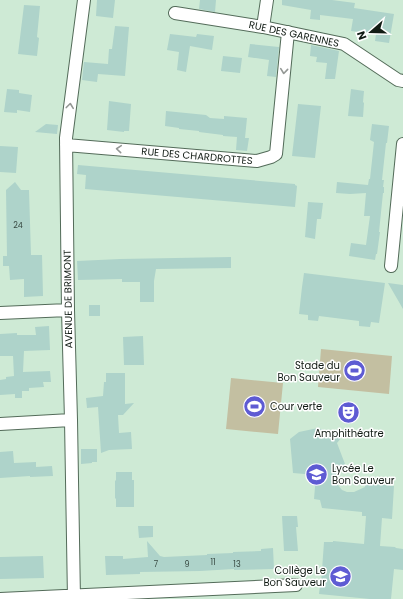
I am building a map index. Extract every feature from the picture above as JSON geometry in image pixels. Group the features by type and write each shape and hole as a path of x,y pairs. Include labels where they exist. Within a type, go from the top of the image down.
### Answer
{"street":[{"name":"AVENUE DE BRIMONT","path":"74,597 66,145 84,0"},
{"path":"263,27 267,0"},
{"name":"RUE DES GARENNES","path":"175,13 263,27 344,44 398,80 403,81"},
{"name":"RUE DES CHARDROTTES","path":"66,145 257,160 271,157 276,154 288,32"},
{"path":"390,266 403,144"},
{"path":"0,313 68,310"},
{"path":"0,424 71,420"},
{"path":"0,599 74,597 296,585"}],"shaded area":[{"name":"Stade du Bon Sauveur","path":"321,349 392,356 389,394 318,387"},
{"name":"Cour verte","path":"231,378 283,383 278,434 226,429"}],"building":[{"path":"97,0 115,0 113,18 96,16"},
{"path":"200,0 216,0 215,12 199,9"},
{"path":"282,0 332,0 355,3 354,8 394,14 389,43 375,41 376,34 351,31 353,19 320,15 320,20 310,19 311,10 282,5"},
{"path":"24,5 40,6 37,56 18,54"},
{"path":"115,26 129,27 125,76 98,74 97,82 82,80 84,62 108,64 109,49 112,49"},
{"path":"170,34 196,37 197,34 214,36 212,50 190,46 186,72 177,70 179,52 167,50"},
{"path":"250,44 279,47 276,77 267,76 269,60 248,57"},
{"path":"311,45 339,51 335,79 325,79 327,63 316,62 317,57 310,56"},
{"path":"223,56 242,58 240,73 221,71"},
{"path":"7,89 19,90 19,93 32,95 30,112 17,110 17,113 4,112"},
{"path":"351,89 364,91 363,117 348,116"},
{"path":"109,101 131,104 129,131 124,132 107,130"},
{"path":"298,104 321,106 315,158 292,156"},
{"path":"166,111 206,115 210,118 224,119 224,116 247,118 245,138 249,138 247,151 236,150 237,137 165,126"},
{"path":"46,124 58,125 57,134 35,132"},
{"path":"372,124 389,126 382,180 384,180 384,193 380,232 375,260 349,256 351,243 366,245 370,216 364,216 366,193 336,193 337,182 368,185 374,142 370,140"},
{"path":"0,146 18,147 16,173 0,172"},
{"path":"78,165 295,184 297,186 295,207 85,189 86,175 77,174"},
{"path":"15,182 21,190 29,190 31,255 42,255 43,296 24,297 24,279 10,280 9,266 3,266 3,256 7,256 6,190"},
{"path":"308,202 323,203 321,219 317,219 315,239 305,237"},
{"path":"231,257 231,268 156,269 154,281 154,302 140,302 140,282 122,282 122,279 78,280 77,261"},
{"path":"304,273 385,283 379,323 371,322 370,327 359,326 359,321 319,316 318,321 308,320 308,315 299,314"},
{"path":"388,283 403,285 403,309"},
{"path":"89,305 100,305 100,316 89,316"},
{"path":"49,326 50,350 24,351 23,372 50,371 51,382 43,382 44,387 29,388 29,391 22,391 22,398 15,398 15,394 0,395 0,380 6,379 6,377 14,376 13,356 0,356 0,334 17,333 17,335 36,335 35,327"},
{"path":"143,336 144,365 124,365 123,337"},
{"path":"106,373 125,373 125,404 134,403 123,415 118,415 119,433 131,432 132,449 109,450 101,453 98,407 87,408 86,398 103,396"},
{"path":"318,428 336,434 341,438 337,443 345,464 338,470 336,477 337,484 342,490 354,492 365,487 365,483 394,486 392,519 382,518 380,546 403,549 403,570 394,569 391,599 370,599 319,594 324,542 333,541 364,544 366,516 362,516 362,512 322,508 320,500 314,499 316,475 293,473 290,439 299,432"},
{"path":"81,449 97,449 97,462 81,464"},
{"path":"13,451 14,463 36,462 36,467 52,466 53,476 0,478 0,452"},
{"path":"116,472 132,472 132,480 134,480 134,507 116,507"},
{"path":"282,516 297,516 298,527 296,527 298,551 284,551"},
{"path":"138,526 153,526 153,537 139,538"},
{"path":"147,541 160,556 164,557 261,551 261,549 273,548 274,569 140,572 140,574 106,575 105,556 123,556 123,559 148,557"},
{"path":"43,556 44,578 0,579 0,557"}],"place":[{"name":"Stade du Bon Sauveur","path":"355,371"},
{"name":"Cour verte","path":"255,406"},
{"name":"Amphithéatre","path":"349,413"},
{"name":"Lycée Le Bon Sauveur","path":"317,474"},
{"name":"Collège Le Bon Sauveur","path":"341,576"}]}
